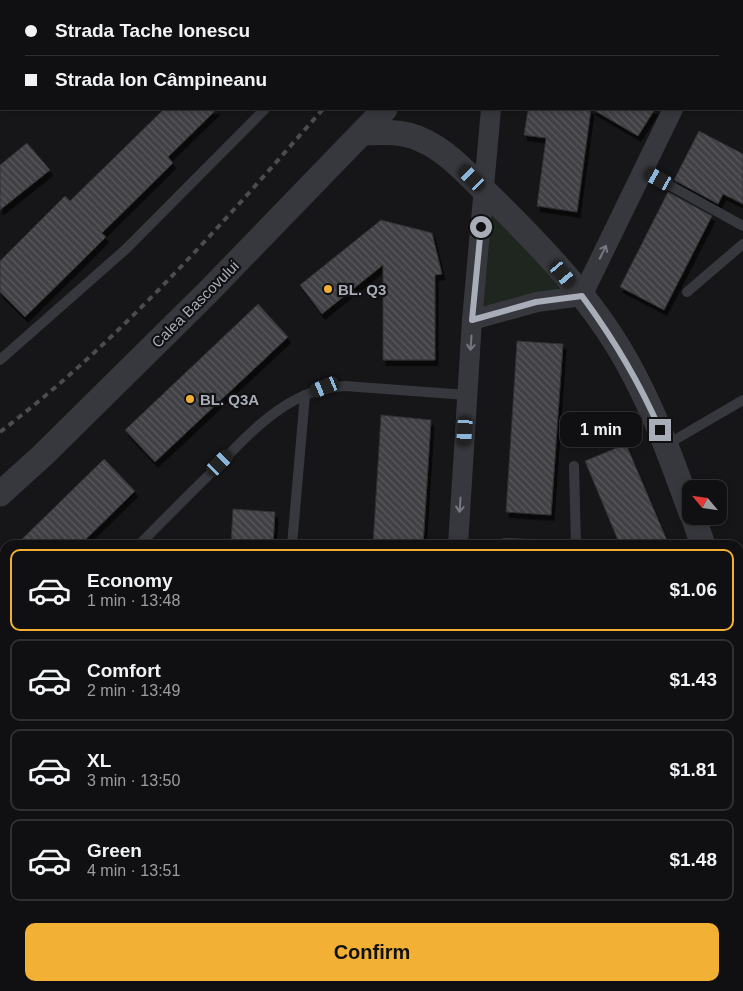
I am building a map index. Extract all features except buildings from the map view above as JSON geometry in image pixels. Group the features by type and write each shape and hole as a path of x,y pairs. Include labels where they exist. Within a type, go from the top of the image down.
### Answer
{"street":[{"name":"Calea Bascovului","path":"0,494 194,306 383,110"},
{"path":"458,540 472,320 490,110"},
{"path":"582,296 672,110"},
{"path":"363,133 404,133 421,139 439,149 525,231 582,296 611,335 633,372 666,445 682,489"},
{"path":"472,320 536,302 582,296"},
{"path":"696,525 701,540"}],"lane":[{"path":"0,360 126,249 264,110"},
{"path":"642,170 743,226"},
{"path":"687,292 743,244"},
{"path":"144,540 248,436 277,411 305,395 325,387 346,386 467,395"},
{"path":"292,540 305,395"},
{"path":"666,445 743,400"},
{"path":"574,466 576,540"}],"shaded area":[{"path":"484,190 582,296 472,320"}],"railway":[{"path":"0,432 45,396 129,319 209,237 322,110"}],"place":[{"name":"BL. Q3","path":"328,289"},
{"name":"BL. Q3A","path":"190,399"}],"route":[{"path":"481,227 472,320 536,302 582,296 611,335 633,372 660,430"}]}
